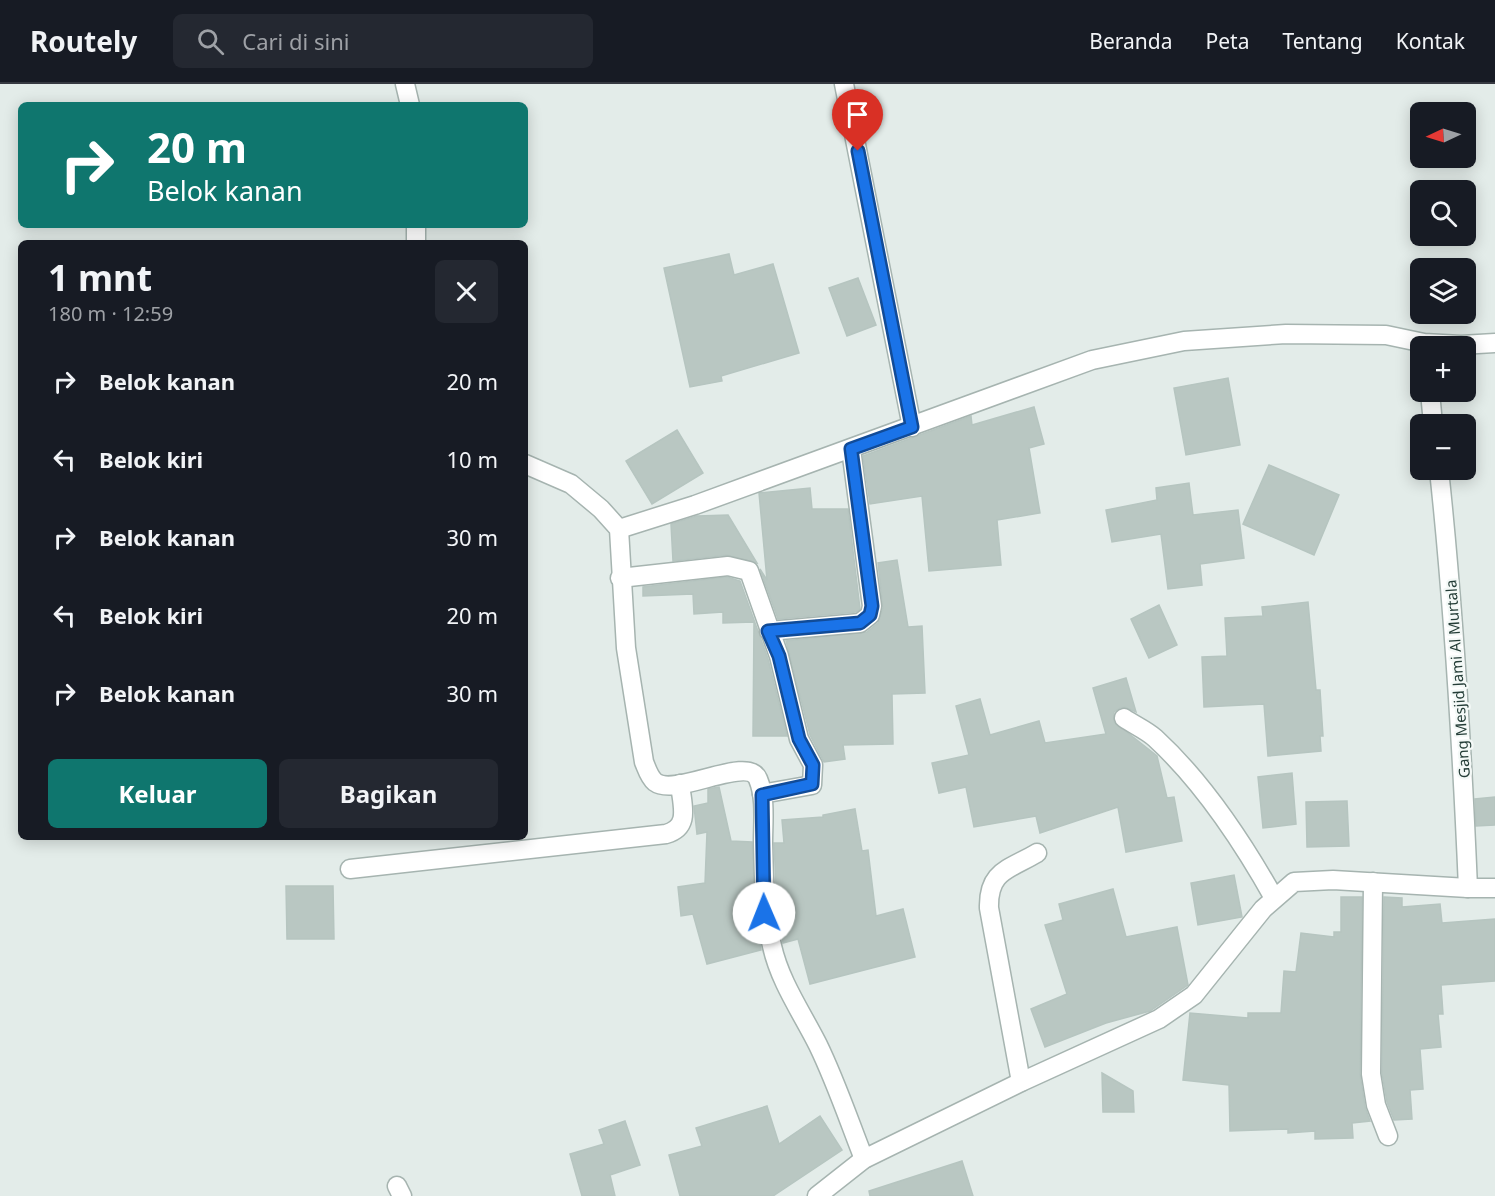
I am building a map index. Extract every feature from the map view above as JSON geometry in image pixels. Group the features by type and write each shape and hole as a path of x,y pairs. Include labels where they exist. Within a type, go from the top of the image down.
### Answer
{"street":[{"path":"405,84 409,102"},
{"path":"844,84 912,427"},
{"path":"619,529 695,505 1092,360 1184,341 1308,334 1386,335 1410,341"},
{"path":"1476,344 1495,343"},
{"path":"768,631 860,623 870,615 872,606 851,449"},
{"path":"528,465 571,484 601,509 619,529 620,578 626,648 644,762 649,776 660,784 680,784 744,770 756,776 762,795 764,913 773,950 782,976 839,1093 864,1159"},
{"name":"Gang Mesjid Jami Al Murtala","path":"1440,480 1459,697 1468,888"},
{"path":"620,578 728,566 749,571 759,594 768,631 779,656 799,739 813,765 812,784 762,795"},
{"path":"1124,718 1153,737 1185,769 1243,843 1274,898"},
{"path":"350,869 666,834 675,831 681,825 683,813 680,784"},
{"path":"1021,1082 989,909 989,890 995,877 1037,853"},
{"path":"817,1196 864,1159 1021,1082 1159,1019 1194,995 1274,898 1294,882 1333,880 1495,888"},
{"path":"1373,882 1371,1074 1376,1105 1388,1136"}],"building":[{"path":"729,254 734,275 773,264 799,353 721,376 722,381 690,387 664,268"},
{"path":"858,278 876,325 847,336 829,288"},
{"path":"1228,378 1240,445 1186,455 1174,388"},
{"path":"1034,407 1044,444 1029,448 1040,513 997,520 1001,565 929,571 922,496 870,504 863,456 971,416 972,425"},
{"path":"677,430 703,473 652,504 626,461"},
{"path":"1269,465 1339,495 1314,555 1243,524"},
{"path":"1189,483 1193,515 1238,510 1244,558 1200,564 1202,585 1168,589 1161,534 1112,542 1106,510 1157,500 1156,488"},
{"path":"810,488 812,509 848,509 860,609 856,612 778,619 760,569 767,580 759,493"},
{"path":"728,515 757,563 727,555 673,561 671,524 697,516"},
{"path":"897,560 908,627 922,626 925,693 892,694 893,744 843,745 845,759 824,762 810,735 786,641 867,632 878,623 883,608 878,563"},
{"path":"727,577 740,581 768,659 787,736 753,736 754,622 723,623 723,612 694,614 693,594 643,596 643,587"},
{"path":"1308,602 1316,690 1320,690 1323,736 1320,736 1321,751 1268,756 1264,704 1204,707 1202,657 1227,656 1225,618 1263,616 1262,607"},
{"path":"1159,605 1177,645 1149,658 1131,619"},
{"path":"1126,678 1136,712 1125,707 1120,708 1114,712 1114,722 1157,756 1167,798 1174,797 1182,841 1126,852 1118,807 1040,833 1036,816 974,827 966,787 939,793 932,763 969,755 956,706 980,699 990,735 1039,721 1045,743 1106,734 1093,688"},
{"path":"1292,773 1296,824 1263,828 1258,777"},
{"path":"719,787 731,841 752,842 755,909 761,950 707,964 693,914 681,916 678,887 705,883 707,832 697,834 694,806 708,803 708,789"},
{"path":"1495,797 1495,825 1476,826 1475,799"},
{"path":"1347,801 1349,846 1307,847 1306,802"},
{"path":"855,809 862,851 868,850 876,916 903,909 915,957 810,984 798,939 783,943 777,907 774,843 784,843 782,820 823,817 823,815"},
{"path":"1234,875 1242,917 1198,925 1191,883"},
{"path":"286,886 333,886 334,939 287,939"},
{"path":"1113,889 1126,937 1177,927 1188,985 1150,1011 1106,1023 1045,1047 1031,1009 1067,994 1045,925 1063,920 1059,904"},
{"path":"1341,897 1362,897 1360,1074 1365,1107 1370,1121 1352,1123 1353,1138 1315,1139 1315,1131 1288,1133 1288,1129 1230,1131 1229,1085 1183,1080 1190,1013 1248,1018 1248,1013 1281,1013 1284,971 1296,972 1301,933 1334,937 1334,932 1341,932"},
{"path":"1384,897 1402,898 1402,907 1440,904 1442,923 1495,919 1495,981 1441,985 1443,1014 1438,1014 1441,1047 1420,1049 1423,1089 1410,1090 1412,1119 1394,1120 1387,1102 1382,1073"},
{"path":"1102,1073 1133,1091 1134,1112 1103,1112"},
{"path":"767,1106 779,1144 820,1116 842,1150 773,1196 680,1196 669,1155 702,1146 696,1128"},
{"path":"625,1121 640,1165 610,1175 615,1196 582,1196 570,1154 604,1144 599,1130"},
{"path":"962,1161 973,1196 870,1196 869,1191"}],"route":[{"path":"764,913 762,795 812,784 813,765 799,739 779,656 768,631 860,623 870,615 872,606 851,449 912,427 858,151"}]}
